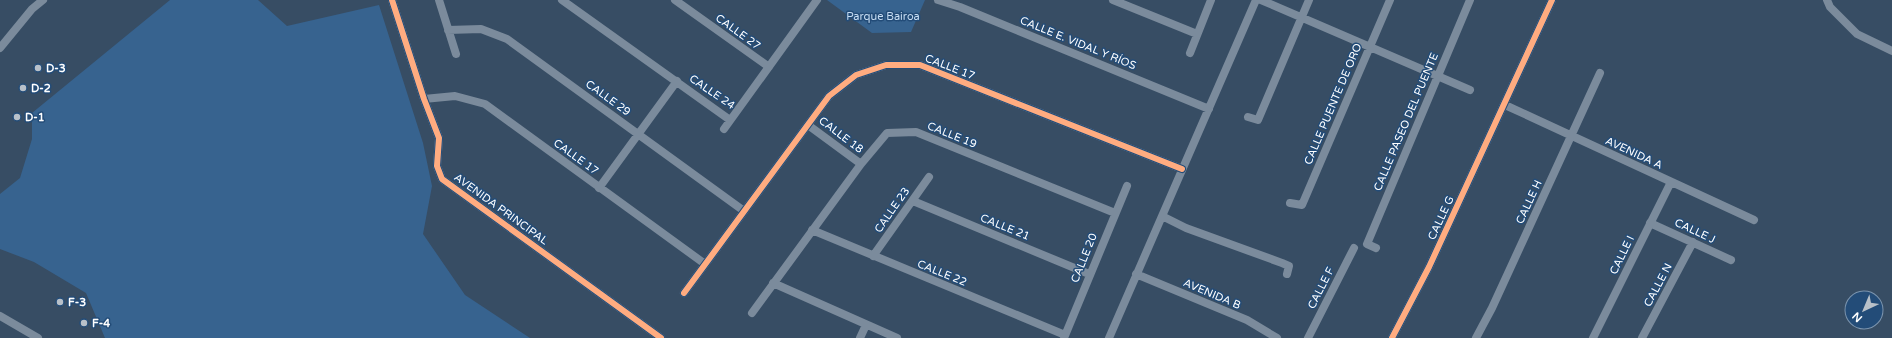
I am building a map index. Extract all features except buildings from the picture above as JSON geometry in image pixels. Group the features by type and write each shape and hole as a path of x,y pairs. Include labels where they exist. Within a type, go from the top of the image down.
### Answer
{"street":[{"path":"0,48 32,9 43,0"},
{"name":"AVENIDA PRINCIPAL","path":"392,0 424,99 439,138 437,166 442,179 661,338"},
{"path":"439,0 456,54"},
{"name":"CALLE 24","path":"562,0 730,120 817,0"},
{"name":"CALLE 27","path":"676,0 769,67"},
{"name":"CALLE E. VIDAL Y RÍOS","path":"938,0 961,3 1209,109"},
{"path":"1113,0 1197,34"},
{"path":"1190,53 1211,0"},
{"path":"1109,338 1256,0"},
{"path":"1261,0 1470,90"},
{"path":"1248,116 1258,120 1309,0"},
{"name":"CALLE PUENTE DE ORO","path":"1290,203 1302,205 1390,0"},
{"name":"CALLE PASEO DEL PUENTE","path":"1376,248 1367,244 1470,0"},
{"name":"CALLE G","path":"1392,338 1429,267 1505,105 1552,0"},
{"path":"1827,0 1830,7 1857,34 1892,51"},
{"name":"CALLE 29","path":"448,30 481,29 507,39 744,211"},
{"name":"CALLE 17","path":"684,293 829,96 856,75 886,65 920,65 1182,170"},
{"name":"CALLE H","path":"1476,338 1492,308 1600,73"},
{"path":"599,188 677,81"},
{"name":"CALLE 17","path":"424,99 456,96 485,104 704,264"},
{"name":"AVENIDA A","path":"1505,105 1754,220"},
{"path":"724,129 730,120"},
{"name":"CALLE 18","path":"808,125 860,164"},
{"name":"CALLE 19","path":"752,313 860,164 887,133 916,132 1115,213"},
{"name":"CALLE 23","path":"873,256 929,177"},
{"name":"CALLE I","path":"1594,338 1671,182"},
{"name":"CALLE 20","path":"1064,337 1127,186"},
{"name":"CALLE 21","path":"913,200 1089,274"},
{"path":"1162,216 1186,228 1289,266 1286,274"},
{"name":"CALLE J","path":"1650,223 1731,260"},
{"name":"CALLE 22","path":"812,230 1064,337"},
{"name":"CALLE N","path":"1642,338 1693,242"},
{"name":"CALLE F","path":"1308,338 1354,248"},
{"name":"AVENIDA B","path":"1136,274 1247,320 1277,338"},
{"path":"773,284 897,338"},
{"path":"0,316 38,338"},
{"path":"860,338 866,325"}],"green space":[{"path":"170,0 258,0 287,26 379,5 423,143 432,186 423,234 465,295 530,338 105,338 86,293 34,262 0,249 0,194 20,178 32,139 32,113"},
{"name":"Parque Bairoa","path":"827,0 925,0 911,32 872,33"}],"cycle path":[{"path":"392,0 424,99 439,138 437,166 442,179 661,338"},
{"path":"1392,338 1429,267 1552,0"},
{"path":"684,293 829,96 856,75 886,65 920,65 1182,169"}],"place":[{"name":"D-3","path":"38,68"},
{"name":"D-2","path":"23,88"},
{"name":"D-1","path":"17,117"},
{"name":"F-3","path":"60,302"},
{"name":"F-4","path":"84,323"}]}
